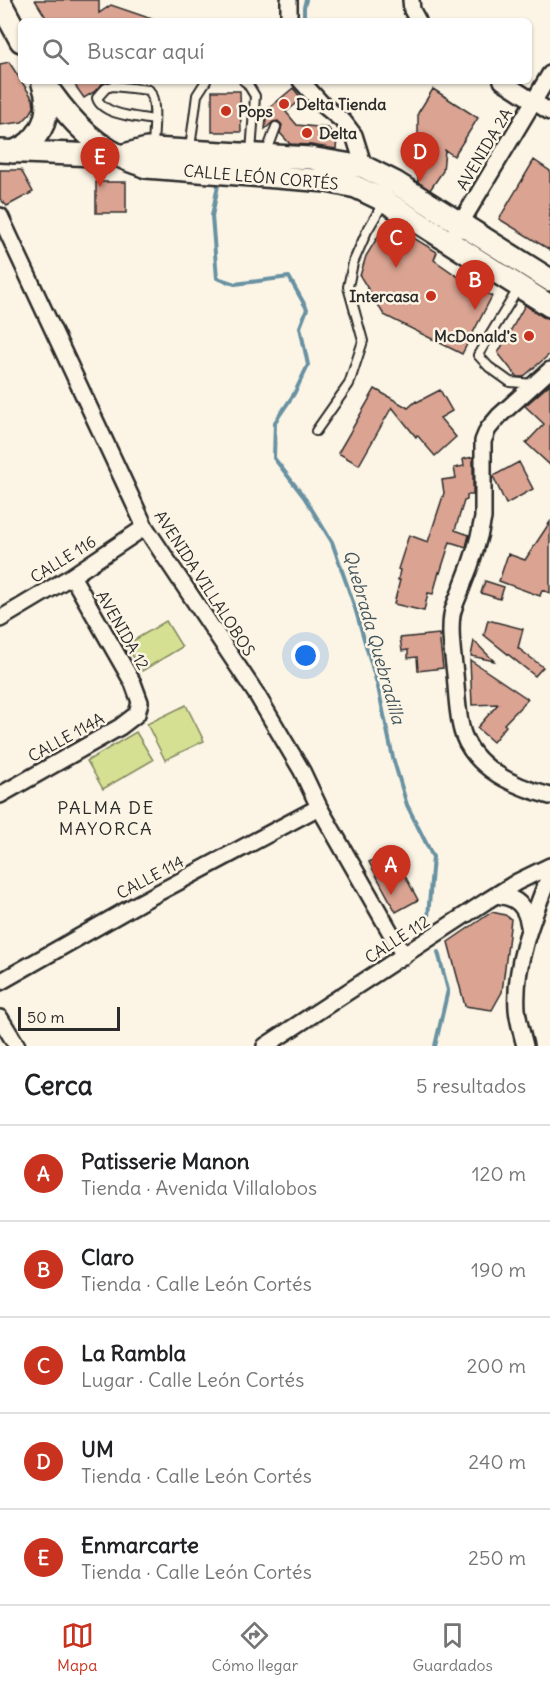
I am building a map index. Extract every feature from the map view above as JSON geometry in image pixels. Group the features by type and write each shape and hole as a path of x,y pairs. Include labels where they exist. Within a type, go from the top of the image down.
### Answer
{"main road":[{"path":"0,2 18,35"},
{"path":"7,151 29,143 41,129 48,112 44,84"},
{"path":"45,84 74,122 96,141 120,156"},
{"path":"74,122 113,140 150,149"},
{"name":"CALLE LEÓN CORTÉS","path":"7,151 120,156 150,149 258,155 317,153 364,167 396,183 550,280"},
{"name":"CALLE LEÓN CORTÉS","path":"120,156 146,167 327,181 356,187 384,201 550,306"}],"street":[{"path":"289,0 290,18"},
{"name":"AVENIDA 2A","path":"449,242 550,74"},
{"path":"304,84 322,104 344,122 354,135 364,167"},
{"path":"507,84 550,112"},
{"name":"AVENIDA VILLALOBOS","path":"0,216 145,527 257,695 302,771 319,807 404,956"},
{"path":"550,370 499,416 488,429 483,441 483,518 478,544 452,612 451,626 458,706 463,733 470,746 483,763 509,781 550,796"},
{"name":"CALLE 116","path":"0,619 72,576 145,527"},
{"name":"AVENIDA 12","path":"72,576 133,683 140,702"},
{"name":"CALLE 114A","path":"0,795 120,727 137,714 140,702"},
{"name":"CALLE 114","path":"0,982 139,903 319,807"},
{"name":"CALLE 112","path":"265,1046 496,895 550,866"},
{"path":"525,1046 517,1010 519,972 529,926 550,874"},
{"path":"496,895 516,900 523,907 529,926"},
{"path":"0,1018 17,1046"}],"lane":[{"path":"189,152 197,95 204,84"},
{"path":"248,84 255,96 258,155"},
{"path":"150,149 154,120 153,95 149,90 113,86 106,88 97,98 105,108 121,114 154,120"},
{"path":"258,155 276,127"},
{"path":"316,432 349,384 363,341 348,287 353,263 384,201"},
{"path":"519,287 478,355 489,367 510,382 534,384"}],"green space":[{"path":"166,621 182,647 142,671 126,645"},
{"path":"186,705 204,741 165,760 147,724"},
{"path":"136,732 153,760 103,789 87,761"}],"building":[{"path":"35,0 99,0 99,13 111,5 149,18 46,18"},
{"path":"9,62 18,76 18,84 23,84 33,99 34,107 22,122 0,125 0,64"},
{"path":"74,84 102,84 94,92 84,98"},
{"name":"Delta","path":"293,88 302,99 286,112 297,125 328,128 337,139 336,149 290,144 280,133 282,125 278,121 265,129 267,110"},
{"path":"433,89 478,118 454,156 445,150 443,171 430,190 418,182 418,113"},
{"name":"Pops","path":"212,91 240,91 241,132 212,132"},
{"path":"534,160 550,171 550,250 499,219"},
{"path":"0,170 21,170 33,192 7,206 0,199"},
{"path":"96,182 126,182 126,213 96,213"},
{"path":"387,222 437,252 434,260 492,296 462,354 384,315 360,276 366,256"},
{"name":"McDonald's","path":"525,305 550,319 550,354 523,377 517,377 498,353"},
{"path":"550,384 550,465 526,443 544,424 525,406"},
{"path":"375,389 408,408 416,401 440,390 452,411 440,418 456,437 435,456 392,407 359,465 338,453"},
{"path":"473,457 473,495 467,495 455,530 469,535 466,547 450,542 433,594 428,593 424,611 394,604 400,580 398,580 400,570 398,569 409,535 428,542 444,493 442,480 456,478 454,468 464,466 463,459"},
{"path":"519,462 533,489 506,504 493,476"},
{"path":"550,522 550,593 542,590 540,596 499,581 508,554 525,560"},
{"path":"485,581 504,587 500,599 481,593"},
{"path":"488,620 523,629 518,648 543,667 535,676 484,635"},
{"path":"439,634 443,668 418,671 417,657 408,658 408,650 402,651 400,638"},
{"path":"474,641 494,661 471,656"},
{"path":"470,660 528,699 504,724 506,726 493,742 477,728 498,704 472,705"},
{"path":"391,850 418,900 396,912 369,862"},
{"path":"492,912 511,919 502,992 492,1010 465,1006 448,942"}],"waterway":[{"name":"Quebrada Quebradilla","path":"304,18 306,0"},
{"name":"Quebrada Quebradilla","path":"219,180 212,216 217,278 235,284 289,277 307,309 300,327 308,365 294,394 275,422 274,458 304,497 332,542 355,608 378,687 393,758 407,805 433,857 428,917"},
{"name":"Quebrada Quebradilla","path":"435,1046 448,990 438,952"}],"place":[{"name":"Delta Tienda","path":"284,104"},
{"name":"Pops","path":"226,111"},
{"name":"Delta","path":"307,133"},
{"name":"UM","path":"420,182"},
{"name":"Enmarcarte","path":"100,187"},
{"name":"La Rambla","path":"396,268"},
{"name":"Intercasa","path":"431,296"},
{"name":"Claro","path":"475,310"},
{"name":"McDonald's","path":"529,336"},
{"name":"Patisserie Manon","path":"391,895"}],"district":[{"name":"PALMA DE MAYORCA","path":"106,818"}]}
